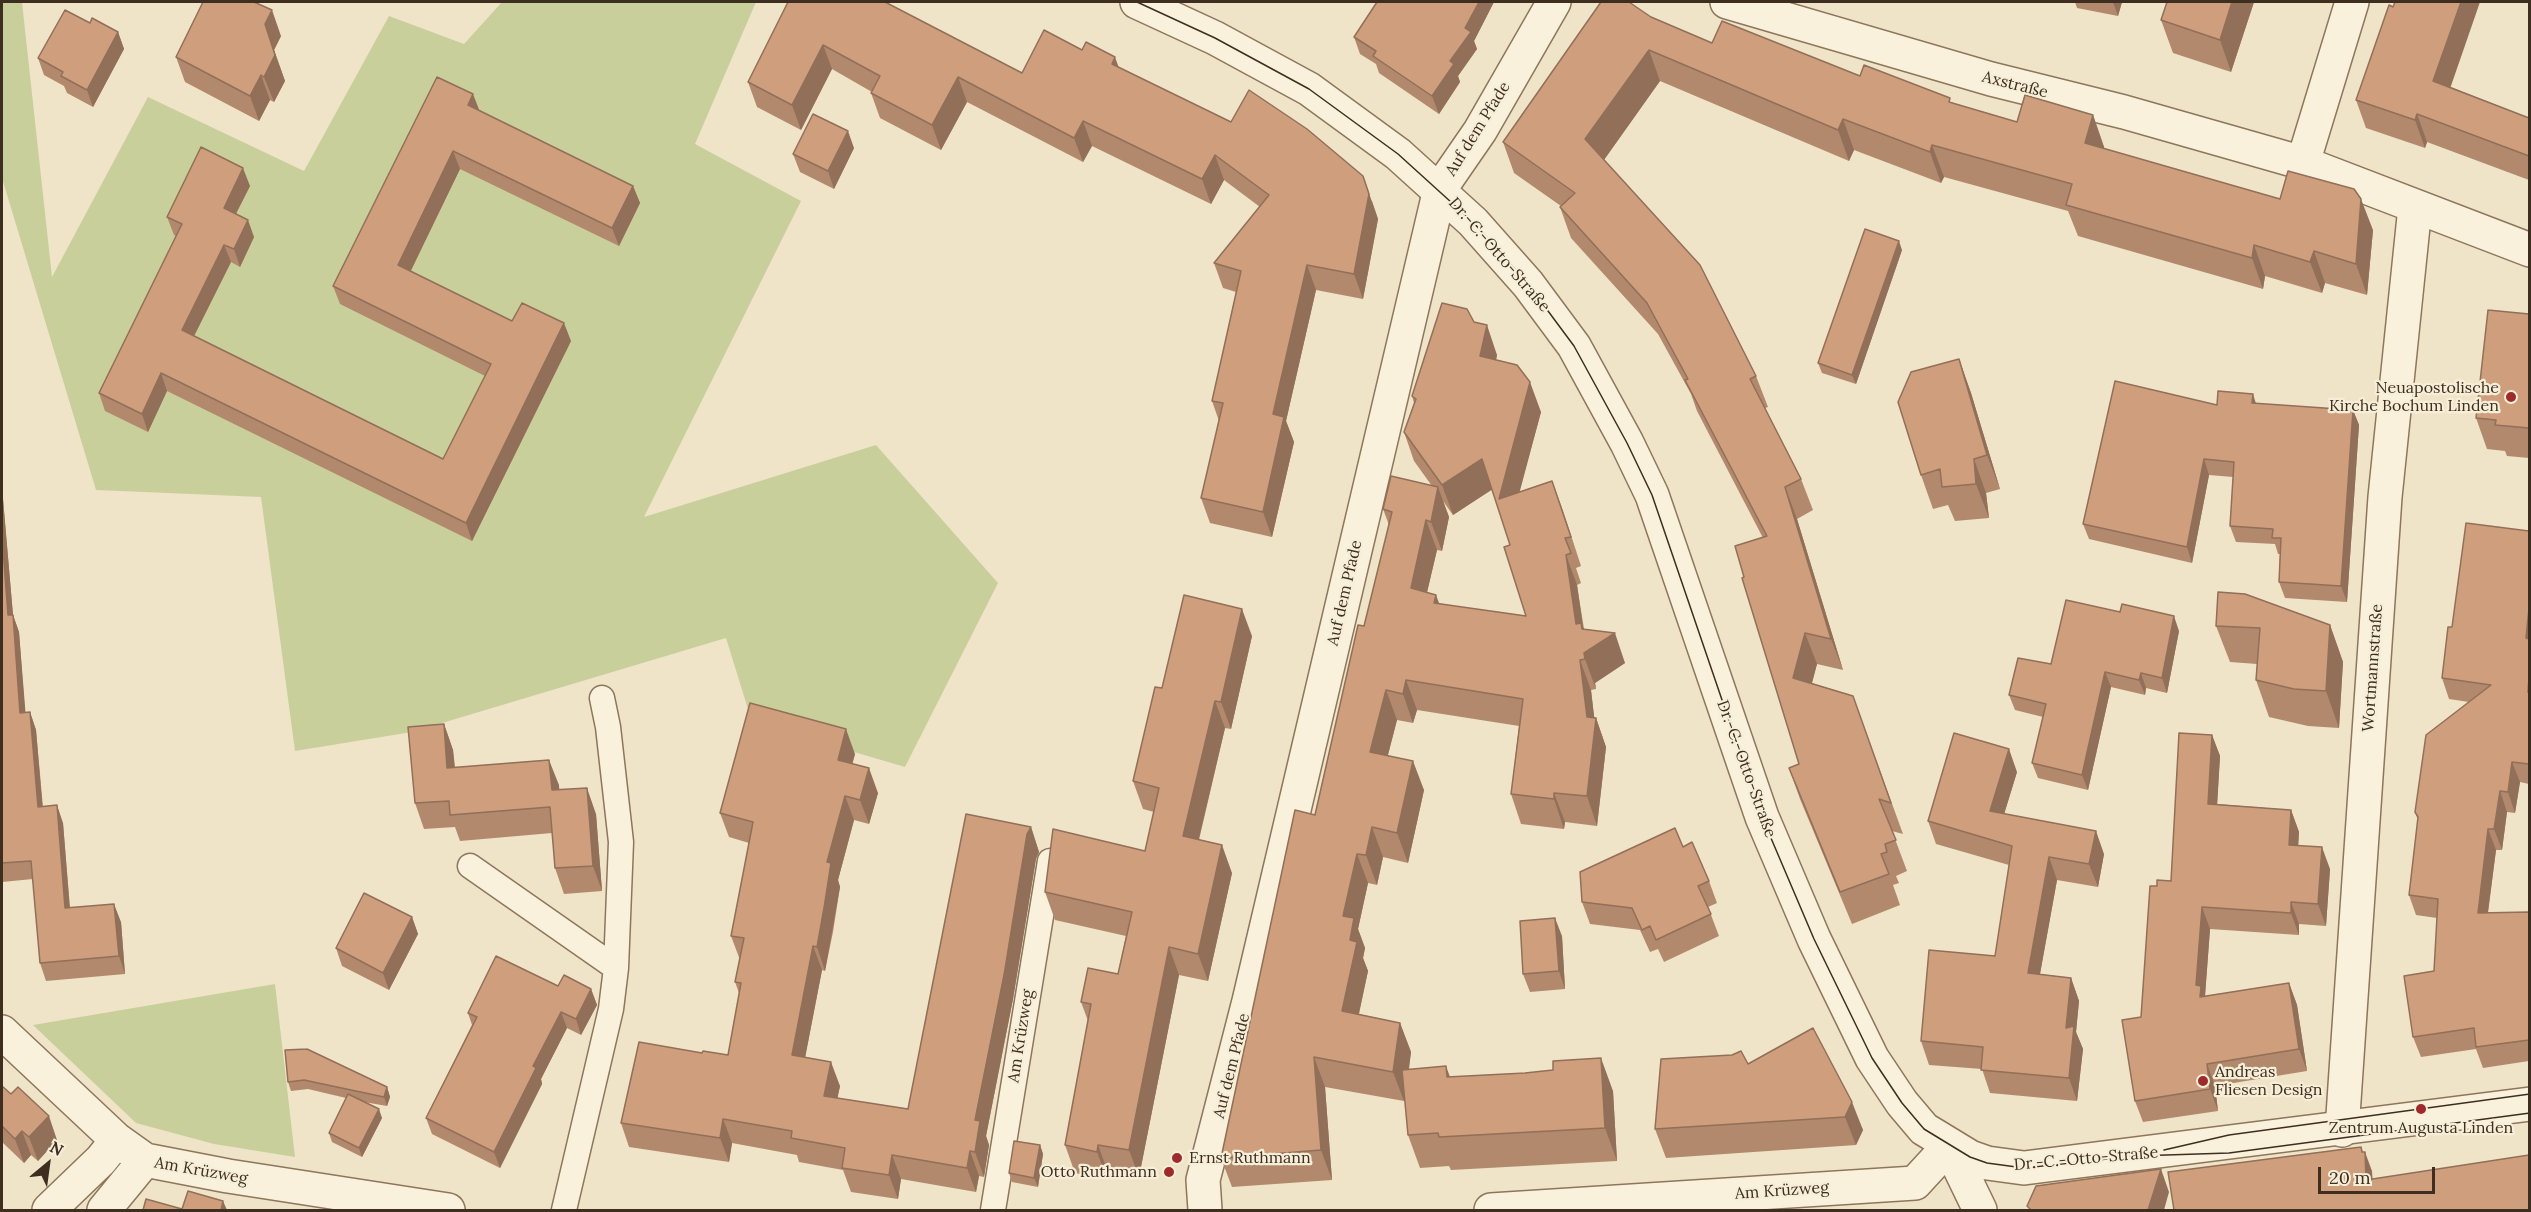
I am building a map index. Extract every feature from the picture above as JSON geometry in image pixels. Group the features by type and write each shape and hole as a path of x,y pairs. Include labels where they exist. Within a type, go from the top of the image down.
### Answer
{"street":[{"name":"Dr.-C.-Otto-Straße","path":"1137,2 1236,49 1309,89 1398,154 1440,189 1528,284 1574,346 1602,394 1652,495 1755,798 1814,939 1872,1058 1917,1120 1949,1146 1987,1163 2024,1168 2342,1130 2529,1104"},
{"name":"Auf dem Pfade","path":"1205,1210 1203,1180 1249,1001 1440,189 1480,131 1554,2"},
{"name":"Axstraße","path":"1727,2 1991,79 2124,112 2303,163 2529,250"},
{"path":"2303,163 2352,2"},
{"name":"Wortmannstraße","path":"2342,1130 2385,497 2415,207"},
{"name":"Am Krüzweg","path":"2,1032 117,1140 145,1160 228,1176 448,1210"},
{"path":"49,1210 101,1160 117,1140"},
{"path":"1949,1146 1980,1210"},
{"name":"Am Krüzweg","path":"1491,1210 1915,1183 1949,1146"},
{"path":"104,1210 145,1160"}],"lane":[{"path":"564,1210 611,1009 616,968 621,842 608,727 602,698"},
{"name":"Am Krüzweg","path":"993,1210 1050,861"},
{"path":"470,866 616,968"}],"green space":[{"path":"2,2 22,2 52,277 148,97 304,171 389,16 464,44 502,2 756,2 695,144 801,201 644,517 876,445 998,583 905,767 752,722 726,638 412,732 295,751 261,497 96,490 2,178"},
{"path":"275,984 295,1157 214,1144 136,1123 33,1025"}],"building":[{"path":"203,2 254,2 272,10 265,24 275,55 264,77 261,75 250,96 176,57"},
{"path":"788,2 885,2 1022,73 1044,30 1082,50 1086,42 1115,57 1112,64 1231,122 1249,90 1307,129 1363,176 1369,194 1354,274 1307,265 1273,414 1284,417 1263,512 1201,498 1223,403 1212,401 1241,271 1214,263 1269,195 1215,155 1202,179 1083,121 1074,138 958,77 932,125 871,93 880,76 823,45 792,105 748,82"},
{"path":"1377,2 1479,2 1465,28 1471,32 1450,61 1454,64 1432,96 1373,56 1376,51 1354,37"},
{"path":"1601,2 1629,2 1651,17 1712,43 1722,21 1860,76 1864,65 1950,98 1949,102 2017,122 2025,95 2093,115 2085,143 2280,199 2288,171 2354,189 2361,199 2356,264 2314,251 2310,262 2254,245 2252,258 2066,205 2072,184 1932,145 1930,152 1843,119 1838,130 1649,50 1585,139 1700,265 1756,376 1750,379 1801,479 1785,487 1831,639 1805,633 1793,678 1853,696 1891,803 1879,799 1896,840 1885,844 1887,852 1881,854 1889,874 1840,892 1789,768 1799,764 1742,578 1744,577 1735,546 1767,536 1647,303 1560,207 1575,193 1503,142"},
{"path":"2167,2 2232,2 2220,40 2161,20"},
{"path":"2395,2 2461,2 2433,81 2529,118 2529,156 2417,114 2415,120 2356,100 2389,5 2393,7"},
{"path":"65,10 90,23 92,18 118,32 87,90 61,76 63,72 38,58"},
{"path":"437,77 473,94 468,105 633,186 612,228 453,151 398,265 512,321 522,303 564,323 466,523 161,373 142,414 99,393 182,224 167,217 201,147 243,168 224,208 248,220 234,249 224,245 182,330 443,459 491,364 333,286"},
{"path":"813,114 848,131 828,171 793,154"},
{"path":"1865,229 1899,241 1852,375 1818,363"},
{"path":"1442,303 1467,309 1474,322 1487,325 1480,356 1517,365 1530,382 1499,499 1552,481 1571,537 1565,538 1571,553 1566,555 1576,624 1581,623 1582,629 1615,633 1584,653 1585,659 1580,660 1587,717 1596,718 1587,796 1554,793 1554,799 1511,794 1523,699 1406,680 1403,694 1386,690 1370,752 1413,761 1397,833 1372,827 1366,855 1357,854 1343,916 1354,918 1350,940 1357,942 1342,1011 1400,1023 1393,1072 1314,1057 1321,1150 1221,1158 1295,810 1315,815 1358,625 1364,626 1392,512 1383,509 1391,476 1438,487 1431,522 1426,520 1411,588 1436,595 1434,603 1526,616 1504,547 1510,545 1482,459 1442,485 1404,432 1416,399 1412,396"},
{"path":"2488,310 2529,314 2529,428 2495,425 2496,420 2476,418"},
{"path":"1959,359 1987,455 1974,459 1976,484 1942,487 1940,469 1921,475 1898,402 1911,372"},
{"path":"2115,381 2217,405 2218,391 2253,394 2252,403 2353,410 2341,586 2279,582 2281,538 2272,538 2273,529 2230,526 2234,462 2204,459 2187,547 2083,524"},
{"path":"2466,523 2529,531 2529,608 2526,638 2529,639 2529,764 2512,762 2508,792 2500,791 2494,829 2488,829 2478,913 2529,912 2529,1040 2476,1047 2474,1028 2413,1037 2404,976 2434,971 2438,899 2409,895 2418,817 2415,812 2426,735 2491,685 2442,678 2448,627 2452,627"},
{"path":"2,536 8,615 13,615 20,713 30,712 38,807 57,805 65,908 114,904 119,956 40,963 31,861 2,863"},
{"path":"2218,592 2245,594 2330,625 2326,691 2294,689 2256,680 2260,628 2216,626"},
{"path":"1184,595 1242,609 1221,702 1215,701 1183,836 1222,845 1198,954 1169,947 1129,1150 1098,1145 1097,1152 1065,1145 1091,1004 1081,1002 1088,968 1118,974 1132,912 1045,892 1053,829 1145,851 1159,788 1133,781 1155,687 1162,688"},
{"path":"2066,600 2120,612 2122,604 2174,616 2162,678 2141,673 2139,680 2105,672 2082,775 2032,763 2046,704 2009,695 2018,658 2051,664"},
{"path":"750,703 846,729 838,760 869,768 860,800 845,796 827,862 831,863 817,947 813,946 792,1055 831,1062 824,1096 908,1109 966,814 1031,827 1027,834 1004,975 975,1120 980,1121 975,1152 970,1151 967,1168 892,1155 889,1175 842,1168 845,1148 791,1138 792,1131 723,1119 720,1138 621,1123 639,1042 728,1055 741,983 735,982 744,938 731,936 753,822 720,813"},
{"path":"444,724 447,768 549,760 552,790 587,788 593,866 555,868 550,807 450,815 449,801 415,803 408,727"},
{"path":"1954,733 2009,749 1990,811 2096,831 2089,864 2049,857 2028,973 2071,978 2066,1028 2074,1026 2069,1078 1981,1070 1983,1047 1921,1041 1929,950 1995,956 2012,846 1928,821"},
{"path":"2179,733 2212,735 2208,804 2291,810 2289,845 2322,847 2318,904 2291,902 2291,913 2202,907 2196,985 2201,986 2200,997 2289,983 2299,1049 2207,1064 2210,1089 2135,1101 2122,1020 2141,1017 2150,886 2157,886 2157,880 2171,881"},
{"path":"1675,828 1683,847 1692,842 1709,881 1698,886 1711,914 1656,940 1650,926 1642,930 1632,908 1582,902 1580,872"},
{"path":"364,893 412,917 383,973 336,948"},
{"path":"1555,918 1559,971 1523,974 1520,921"},
{"path":"496,956 558,986 564,975 591,989 576,1019 561,1012 533,1066 536,1068 494,1152 426,1118 477,1017 468,1013"},
{"path":"1813,1028 1852,1102 1845,1117 1655,1129 1661,1059 1732,1055 1741,1051 1748,1064"},
{"path":"307,1049 387,1087 384,1097 304,1080 288,1082 285,1050"},
{"path":"1601,1058 1605,1128 1439,1137 1438,1133 1408,1135 1402,1070 1446,1066 1447,1077 1525,1073 1553,1070 1553,1061"},
{"path":"2,1086 11,1094 18,1087 49,1116 29,1137 22,1131 15,1139 2,1126"},
{"path":"348,1094 379,1109 359,1148 329,1133"},
{"path":"1014,1141 1040,1145 1034,1178 1009,1173"},
{"path":"2361,1147 2362,1152 2365,1152 2366,1180 2529,1155 2529,1210 2174,1210 2168,1172"},
{"path":"2161,1169 2148,1210 2031,1210 2027,1206 2036,1186"},
{"path":"188,1191 223,1201 221,1210 143,1210 146,1199 182,1209"}],"tram line":[{"path":"1137,2 1215,38 1309,89 1398,154 1473,222 1528,284 1574,346 1627,443 1652,495 1762,817 1814,939 1872,1058 1902,1103 1924,1129 1970,1157 1987,1163 2024,1168 2135,1156 2229,1153 2530,1113"},
{"path":"2164,1150 2229,1135 2530,1094"}],"place":[{"name":"Neuapostolische Kirche Bochum Linden","path":"2511,397"},
{"name":"Andreas Fliesen Design","path":"2203,1081"},
{"name":"Zentrum Augusta Linden","path":"2421,1109"},
{"name":"Ernst Ruthmann","path":"1177,1158"},
{"name":"Otto Ruthmann","path":"1169,1172"}]}
